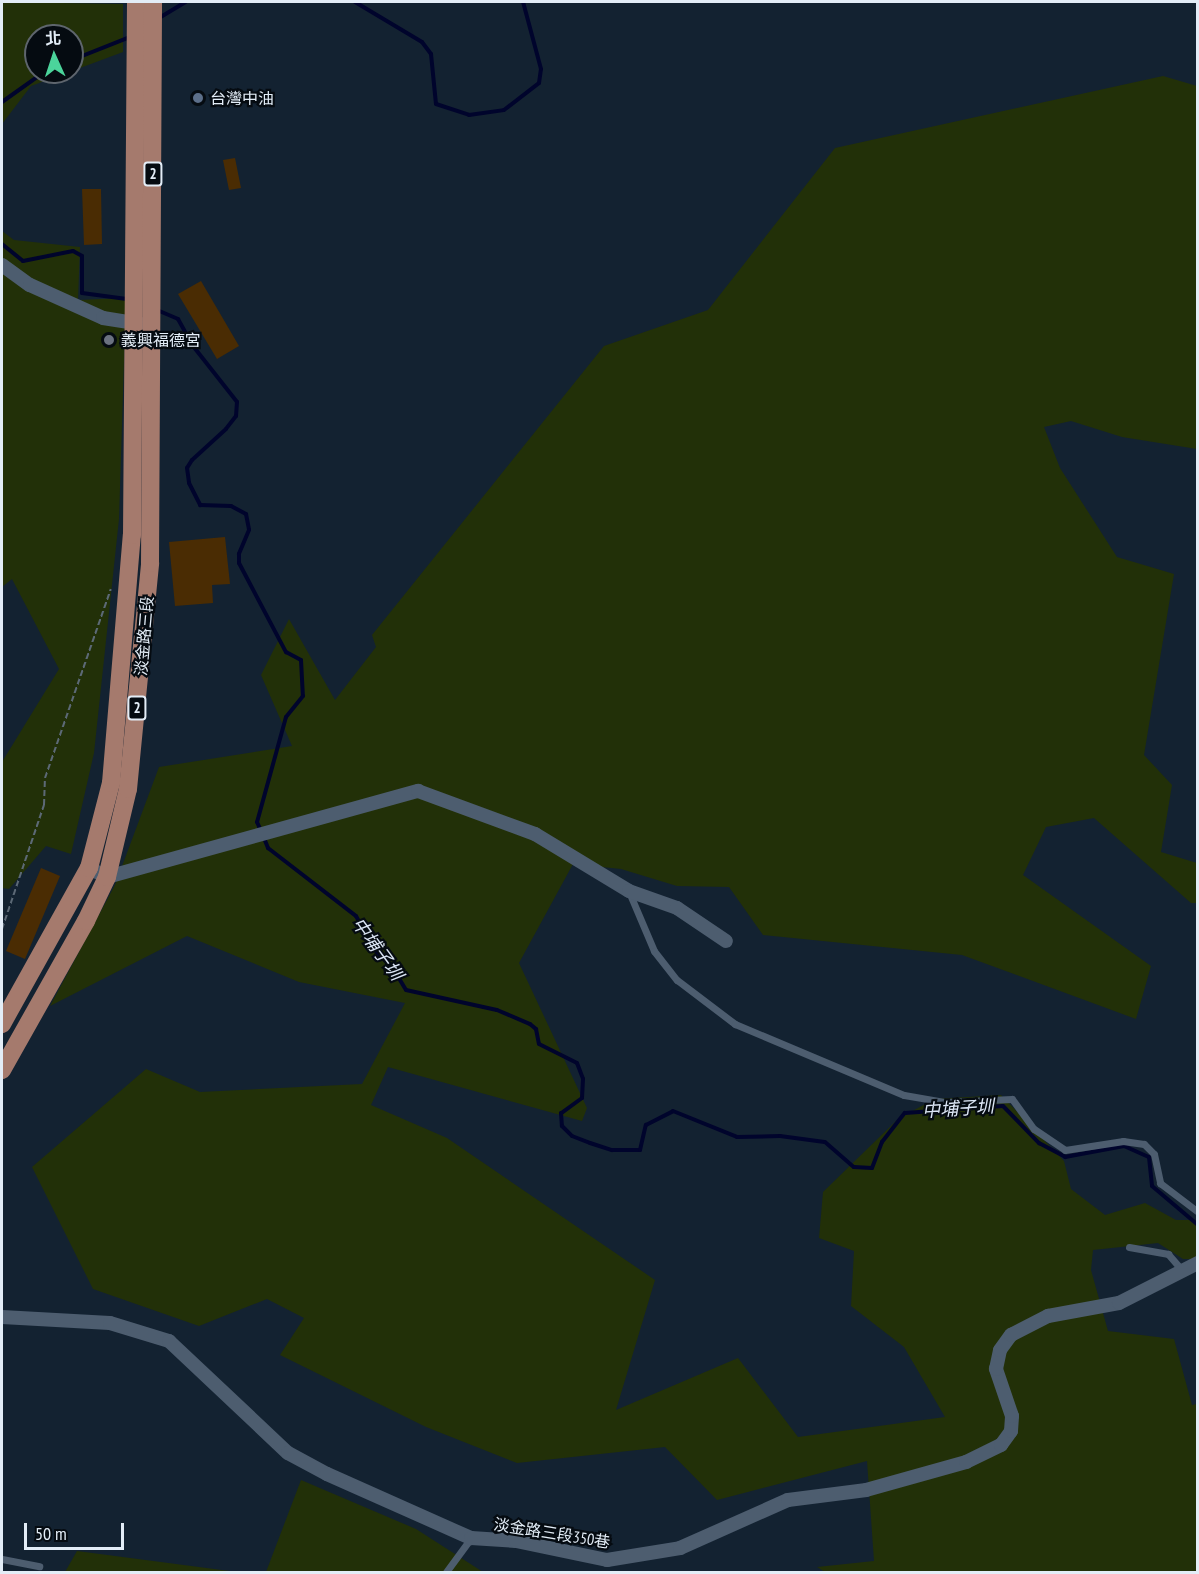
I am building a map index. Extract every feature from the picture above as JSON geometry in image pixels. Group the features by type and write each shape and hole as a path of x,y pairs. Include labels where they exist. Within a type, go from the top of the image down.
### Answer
{"main road":[{"name":"2","path":"144,7 146,56 144,319"},
{"name":"淡金路三段","path":"2,1024 89,868 111,783 120,708 144,319"},
{"name":"淡金路三段","path":"2,1070 86,921 106,877 128,789 145,638 150,563 144,319"}],"street":[{"path":"2,265 30,285 103,318 144,319"},
{"path":"89,868 106,877 418,791 535,834 629,891 677,908 726,941"},
{"name":"淡金路三段350巷","path":"2,1317 110,1323 169,1341 288,1453 471,1538 516,1541 607,1560 680,1548 788,1500 866,1490 966,1462 1001,1445 1011,1431 1012,1416 996,1369 1000,1350 1011,1335 1048,1316 1119,1303 1181,1269 1197,1263"}],"lane":[{"path":"629,891 654,951 677,980 735,1024 904,1095 945,1102 1012,1099 1034,1129 1065,1150 1123,1141 1144,1144 1155,1154 1160,1182 1197,1212"},
{"path":"1129,1247 1168,1254 1181,1269"},
{"path":"446,1572 471,1538"},
{"path":"2,1559 39,1566"}],"path":[{"path":"2,928 44,805 45,778 114,579"}],"green space":[{"path":"2,2 123,4 123,52 84,67 84,24 24,24 24,84 36,84 31,86 2,124"},
{"path":"1163,76 1197,86 1197,449 1122,437 1071,421 1044,427 1060,468 1117,557 1174,574 1144,755 1172,785 1161,852 1197,863 1197,903 1191,903 1094,818 1046,827 1023,875 1151,966 1136,1019 962,955 763,935 729,887 677,886 621,869 573,864 519,963 587,1108 582,1121 388,1067 371,1105 447,1138 655,1280 616,1410 738,1358 798,1437 945,1417 904,1347 851,1306 854,1251 819,1238 823,1192 899,1118 935,1099 1001,1095 1064,1161 1071,1189 1105,1215 1145,1203 1176,1220 1197,1220 1197,1259 1183,1259 1158,1243 1093,1250 1091,1270 1108,1331 1174,1339 1192,1405 1197,1404 1197,1572 825,1572 817,1567 874,1561 867,1461 717,1500 665,1447 517,1463 426,1427 280,1355 304,1318 267,1299 199,1326 93,1289 32,1167 146,1069 200,1092 362,1084 405,1003 299,982 187,936 50,1006 115,885 159,767 292,746 261,675 289,619 335,700 376,647 372,635 604,346 708,310 835,148"},
{"path":"2,231 14,240 80,247 78,300 126,298 119,519 94,753 71,854 46,846 9,889 2,888 2,762 59,669 12,579 2,587"},
{"path":"301,1480 416,1529 483,1572 266,1572"},
{"path":"77,1551 237,1572 65,1572"}],"building":[{"path":"235,158 241,188 229,190 223,160"},
{"path":"82,189 101,189 102,244 84,245"},
{"path":"201,281 239,346 217,359 178,294"},
{"path":"225,537 230,584 212,585 213,603 175,606 169,542"},
{"path":"41,868 60,876 25,959 6,951"}],"waterway":[{"path":"159,18 186,2"},
{"path":"355,2 422,42 431,54 436,104 469,115 504,110 539,83 541,69 523,2"},
{"path":"84,55 130,37"},
{"path":"2,102 27,84"},
{"name":"中埔子圳","path":"2,244 23,261 73,251 82,256 82,293 127,299"},
{"name":"中埔子圳","path":"157,310 178,319 193,346 237,402 236,416 226,429 192,460 187,468 189,483 200,505 231,506 246,514 249,530 239,554 239,563 286,652 301,660 303,696 286,717 257,822 261,831"},
{"name":"中埔子圳","path":"264,838 268,848 356,916 375,950 394,970 406,990 497,1010 530,1024 536,1029 539,1044 577,1063 583,1079 582,1098 561,1113 562,1126 572,1136 612,1150 640,1150 646,1125 673,1111 737,1137 780,1136 825,1142 854,1167 872,1168 882,1142 905,1113 1003,1106 1039,1143 1065,1157 1124,1146 1149,1157 1152,1186 1198,1225"}],"place":[{"name":"台灣中油","path":"198,98"},
{"name":"義興福德宮","path":"109,340"}]}
